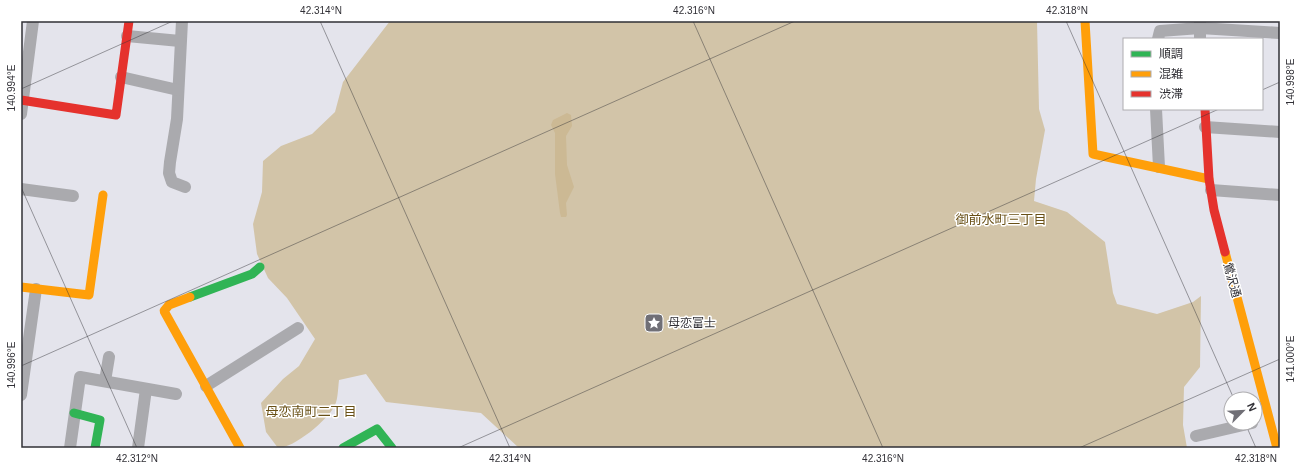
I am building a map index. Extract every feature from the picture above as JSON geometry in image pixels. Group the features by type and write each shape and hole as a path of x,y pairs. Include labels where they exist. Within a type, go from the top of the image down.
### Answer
{"street":[{"path":"21,114 34,21"},
{"path":"22,100 116,115 129,21"},
{"path":"182,21 177,119 169,172 172,182 185,187"},
{"path":"1085,21 1093,154 1158,167 1210,185 1280,195"},
{"path":"1158,38 1160,31 1200,29 1280,33"},
{"path":"127,36 180,41"},
{"path":"121,77 178,90"},
{"path":"1156,110 1158,167"},
{"name":"鶯沢通","path":"1204,110 1210,185 1214,210 1277,448"},
{"path":"1205,127 1280,132"},
{"path":"21,189 73,196"},
{"path":"21,287 89,296 103,195"},
{"path":"240,448 164,312 170,304 252,274 260,267"},
{"path":"21,395 36,289"},
{"path":"206,386 298,328"},
{"path":"105,381 109,357"},
{"path":"70,448 80,377 176,394"},
{"path":"138,448 146,389"},
{"path":"74,413 100,420 95,448"},
{"path":"1263,421 1269,419"},
{"path":"344,448 377,429 392,448"},
{"path":"1196,436 1223,430"}],"shaded area":[{"path":"390,21 1037,21 1039,109 1045,130 1036,179 1034,201 1067,212 1105,242 1113,293 1117,304 1157,314 1193,302 1201,296 1200,367 1184,387 1183,425 1187,448 519,448 481,413 386,402 366,374 339,380 336,403 325,418 301,438 285,447 278,448 266,432 261,403 283,379 299,366 315,339 287,298 268,278 257,254 253,224 262,192 263,161 281,146 312,134 335,112 343,82"},
{"path":"567,113 571,115 572,126 566,136 567,165 574,187 566,203 567,215 566,217 561,217 555,174 555,133 551,125 553,120"}],"traffic: fast":[{"path":"190,297 252,274 260,267"},
{"path":"74,413 100,420 95,448"},
{"path":"343,448 377,429 392,448"}],"traffic: slow":[{"path":"1085,21 1093,154 1209,179"},
{"path":"21,287 89,295 103,195"},
{"path":"1225,252 1277,448"},
{"path":"190,297 169,305 164,311 240,448"}],"traffic: jam":[{"path":"21,100 116,115 129,21"},
{"path":"1205,110 1209,179 1214,210 1225,252"}],"place":[{"name":"母恋富士","path":"654,323"}],"district":[{"name":"御前水町三丁目","path":"1001,219"},
{"name":"母恋南町二丁目","path":"311,411"}]}
